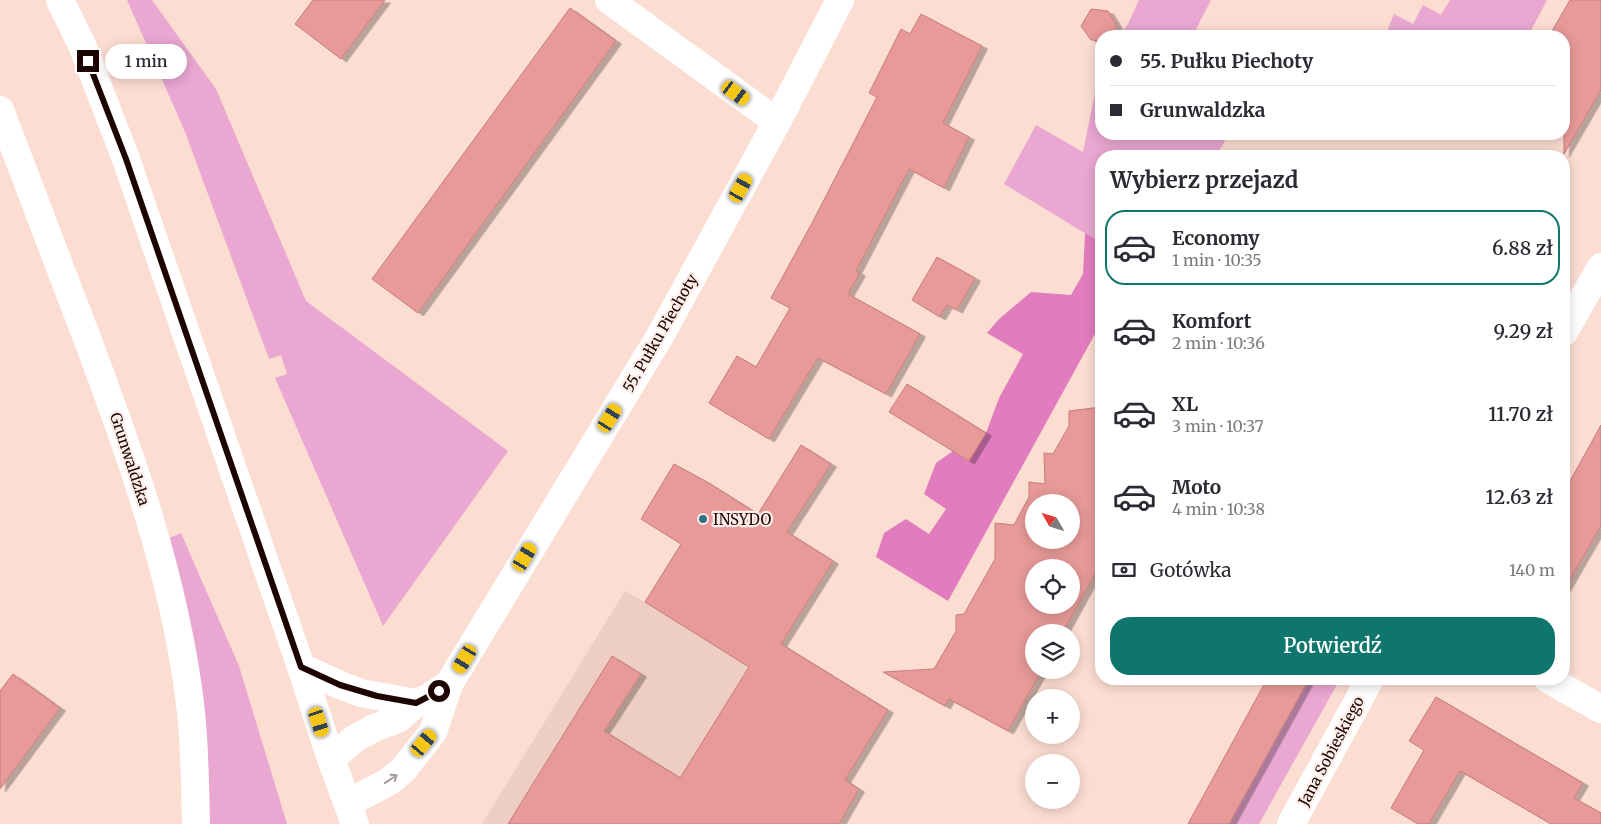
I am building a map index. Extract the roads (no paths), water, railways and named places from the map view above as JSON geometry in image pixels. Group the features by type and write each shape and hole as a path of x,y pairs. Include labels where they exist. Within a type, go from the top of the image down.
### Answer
{"street":[{"path":"60,0 82,45 126,159 331,759 352,814"},
{"path":"609,0 776,122"},
{"name":"55. Pułku Piechoty","path":"352,814 403,770 433,732 449,684 660,336 840,0"},
{"name":"Grunwaldzka","path":"0,110 115,413 135,471 166,579 180,641 190,704 195,762 196,824"},
{"path":"1570,321 1601,267"},
{"path":"301,667 340,685 361,692 416,703"},
{"name":"55. Pułku Piechoty","path":"331,759 354,739 374,728 398,719 416,703 428,698 449,684"},
{"name":"Jana Sobieskiego","path":"1292,824 1367,685"},
{"path":"1559,685 1601,709"}],"place":[{"name":"INSYDO","path":"703,519"}]}
